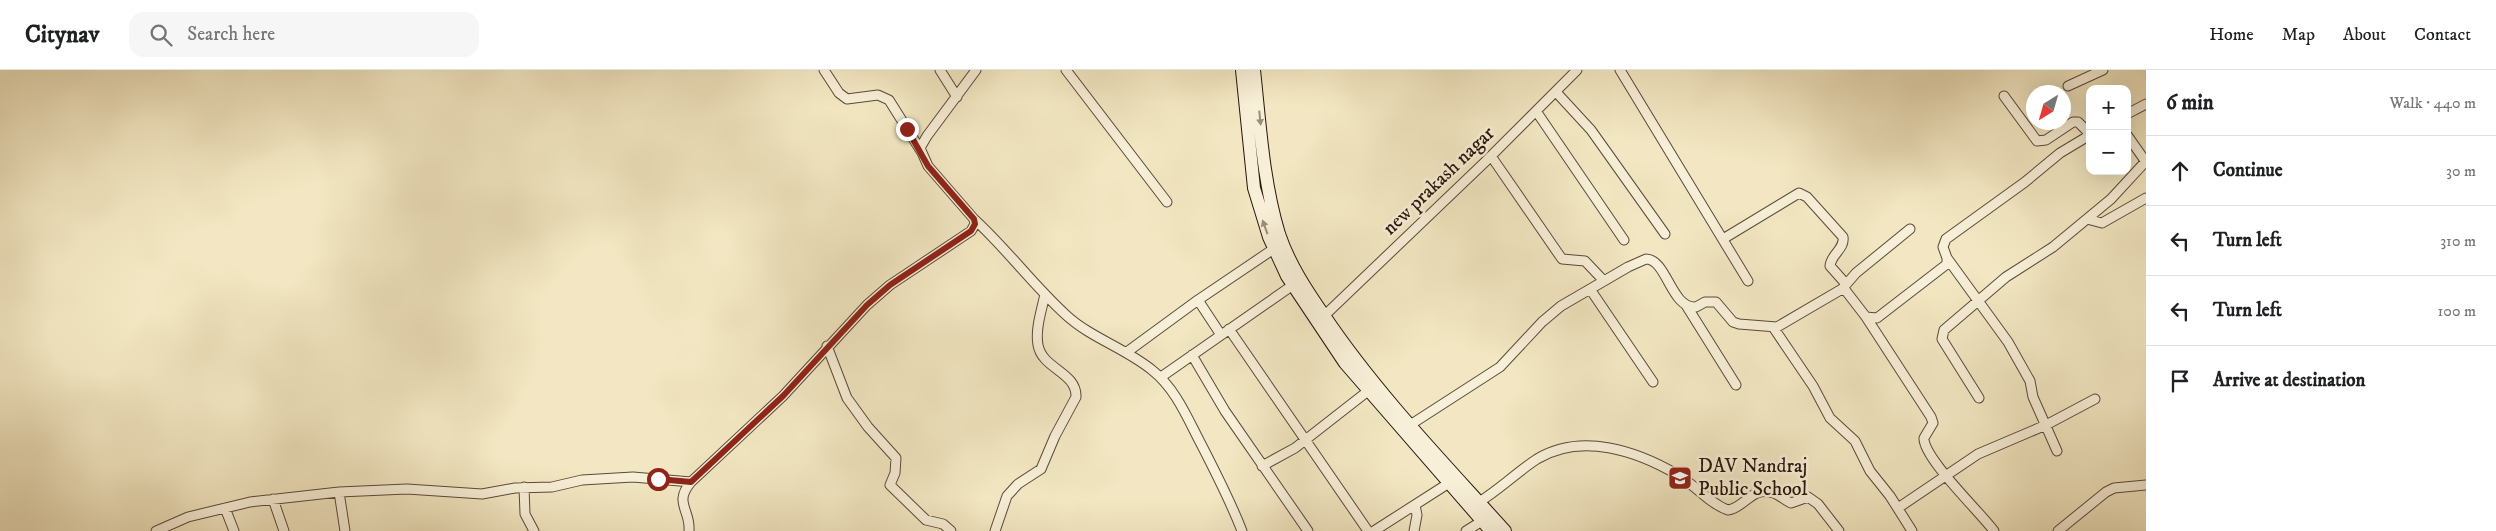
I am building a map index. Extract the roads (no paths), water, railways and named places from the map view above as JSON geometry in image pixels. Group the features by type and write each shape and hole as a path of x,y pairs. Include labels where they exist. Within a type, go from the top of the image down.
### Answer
{"main road":[{"path":"1242,70 1254,188 1263,220 1274,248 1293,285 1333,347 1368,391 1479,502 1505,531"},
{"path":"1254,70 1270,202 1286,252 1324,316 1354,358 1449,483 1491,531"}],"street":[{"path":"824,70 839,93 847,99 878,95 889,100 921,151 928,166 974,219 996,239 1045,294 1076,323 1127,352 1161,377 1177,398 1221,482 1242,531"},
{"path":"940,70 957,96"},
{"path":"921,151 927,136 976,70"},
{"path":"1066,70 1167,202"},
{"name":"new prakash nagar","path":"1324,316 1491,156 1577,70"},
{"path":"1620,70 1748,280"},
{"path":"2070,85 2102,70"},
{"path":"1556,92 1591,130 1665,234"},
{"path":"2004,96 2037,141 2046,140 2072,122 2078,122 2086,131"},
{"path":"2131,112 2146,104"},
{"path":"1536,111 1624,240"},
{"path":"2057,452 2033,397 2030,381 2008,342 1948,258 1943,247 1946,239 2025,182 2060,153 2086,137"},
{"path":"1979,398 1942,339 1944,330 2006,277 2052,247 2121,190 2146,161 2131,140"},
{"path":"1491,156 1562,259 1586,261 1604,281"},
{"path":"1723,239 1799,193 1807,197 1843,237 1842,246 1833,256 1830,266 1866,317 1931,417 1933,423 1924,442 1947,476 1994,531"},
{"path":"2087,219 2102,223 2146,198"},
{"path":"690,531 682,504 685,488 783,396 862,310 890,285 966,235 975,224 974,219"},
{"path":"1686,305 1696,307 1705,302 1716,302 1726,315 1739,324 1773,327 1783,325 1844,287 1872,259 1910,229"},
{"path":"1127,352 1274,248"},
{"path":"1866,317 1871,319 1882,315 1922,281 1943,268 1948,258"},
{"path":"1406,428 1500,368 1552,313 1604,281 1641,261 1650,259 1686,305 1736,385"},
{"path":"1161,377 1293,285"},
{"path":"1590,289 1653,382"},
{"path":"995,531 1007,496 1018,484 1040,469 1054,436 1069,413 1076,397 1073,384 1047,362 1038,346 1045,294"},
{"path":"1198,300 1221,335"},
{"path":"1773,327 1809,379 1830,418 1855,441 1870,471 1898,508 1912,531"},
{"path":"1229,329 1304,441 1368,531"},
{"path":"827,346 847,398 868,427 896,458 895,473 890,485 926,520 943,524 951,531"},
{"path":"1192,355 1224,411 1308,531"},
{"path":"1262,466 1304,441 1368,391"},
{"path":"1898,508 1978,454 2046,425 2095,399"},
{"path":"1479,502 1501,488 1536,460 1552,451 1574,447 1606,447 1628,450 1668,469 1728,510 1733,509 1752,495 1760,492 1772,492 1791,503 1808,497 1818,504 1839,531"},
{"path":"156,531 178,520 225,508 273,499 339,492 407,489 482,494 524,487 552,487 582,480 633,477 691,482"},
{"path":"1374,531 1449,483"},
{"path":"2058,531 2106,492 2114,488 2146,485"},
{"path":"524,487 525,514 534,531"},
{"path":"339,492 345,531"},
{"path":"273,499 284,531"},
{"path":"1414,531 1418,515 1415,505"},
{"path":"225,508 234,531"},
{"path":"1466,531 1482,520"}],"place":[{"name":"DAV Nandraj Public School","path":"1680,478"}]}
